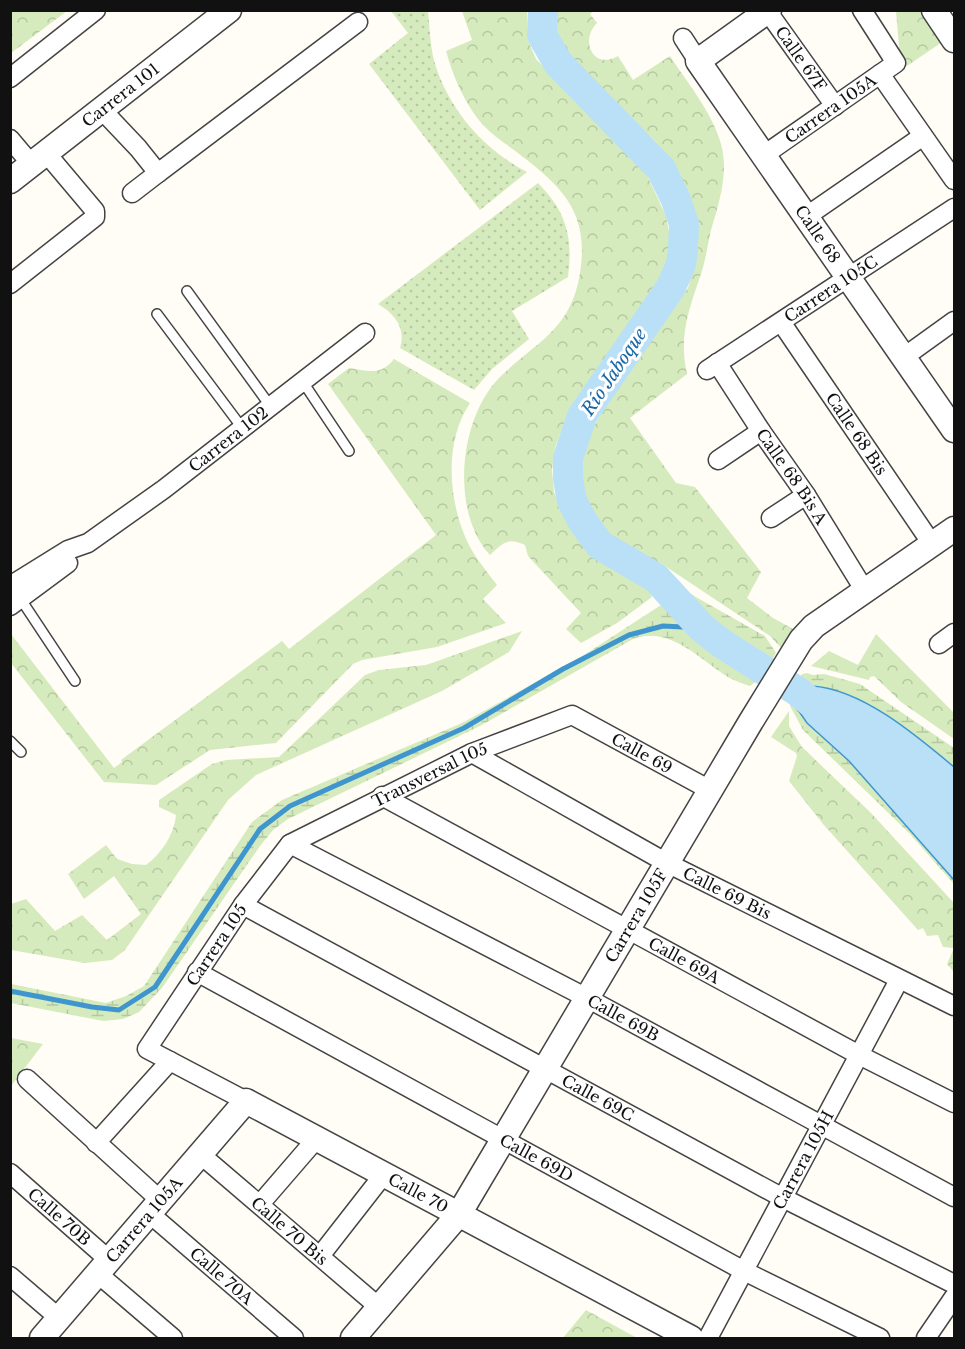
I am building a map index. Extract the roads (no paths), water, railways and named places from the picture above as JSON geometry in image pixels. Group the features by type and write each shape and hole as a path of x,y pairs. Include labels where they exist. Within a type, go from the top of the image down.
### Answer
{"street":[{"path":"10,78 96,10"},
{"name":"Carrera 101","path":"10,182 229,10"},
{"name":"Carrera 105A","path":"764,155 896,63 862,10"},
{"path":"934,10 954,40"},
{"path":"698,61 768,11"},
{"name":"Calle 67F","path":"768,11 835,105"},
{"path":"132,193 358,22"},
{"name":"Calle 68","path":"683,38 954,430"},
{"path":"880,74 954,180"},
{"path":"102,110 158,173"},
{"path":"807,216 923,136"},
{"path":"10,139 39,159 96,214 95,218 10,284"},
{"name":"Carrera 105C","path":"712,367 954,208"},
{"path":"904,357 954,321"},
{"name":"Calle 68 Bis","path":"782,322 932,544"},
{"name":"Carrera 102","path":"13,595 68,550 88,543 164,489 365,333"},
{"name":"Calle 68 Bis A","path":"712,367 806,495 864,591"},
{"path":"718,460 761,431"},
{"path":"771,518 806,495"},
{"name":"Carrera 105F","path":"353,1338 459,1214 801,640 814,626 954,529"},
{"path":"939,644 954,633"},
{"name":"Transversal 105","path":"290,844 472,753 572,715"},
{"name":"Calle 69","path":"572,715 710,790"},
{"name":"Calle 69 Bis","path":"472,753 667,863 954,1006"},
{"name":"Calle 69A","path":"382,796 859,1055 954,1103"},
{"name":"Carrera 105","path":"147,1049 243,905 290,844"},
{"name":"Calle 69B","path":"290,844 587,999 954,1197"},
{"name":"Calle 69C","path":"243,905 783,1198 954,1284"},
{"name":"Calle 69D","path":"197,972 744,1271 880,1338"},
{"name":"Carrera 105H","path":"708,1338 899,980"},
{"name":"Calle 70","path":"147,1049 691,1338"},
{"path":"96,1143 170,1061"},
{"name":"Calle 70A","path":"27,1079 96,1143 155,1207 294,1338"},
{"name":"Carrera 105A","path":"50,1332 246,1101"},
{"path":"260,1204 317,1138"},
{"name":"Calle 70 Bis","path":"200,1154 380,1308"},
{"name":"Calle 70B","path":"10,1173 173,1338"},
{"path":"320,1256 384,1174"},
{"path":"10,1276 50,1332"},
{"path":"926,1338 954,1297"}],"lane":[{"path":"187,291 271,407"},
{"path":"157,314 243,429"},
{"path":"303,382 349,451"},
{"path":"13,595 75,681"},
{"path":"10,741 21,752"}],"water":[{"path":"812,686 831,689 869,705 906,729 954,767 954,880 849,761 807,723 796,707 798,696"}],"waterway":[{"name":"Río Jaboque","path":"543,10 542,35 558,63 661,169 676,200 684,224 681,264 671,287 582,416 568,458 568,479 572,501 583,522 600,545 656,578 702,628 721,643 797,691 832,719"},
{"path":"10,991 119,1010 155,987 260,829 290,806 464,728 563,669 629,635 663,626 702,628"}]}
